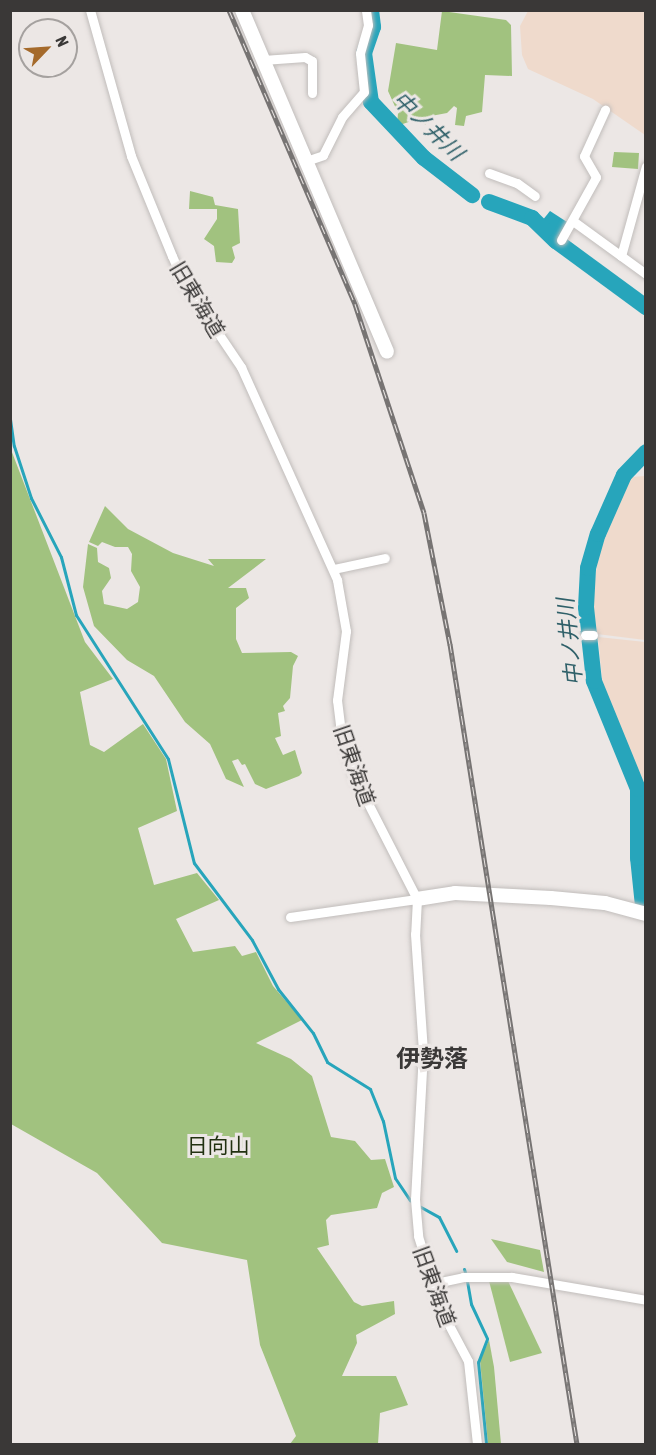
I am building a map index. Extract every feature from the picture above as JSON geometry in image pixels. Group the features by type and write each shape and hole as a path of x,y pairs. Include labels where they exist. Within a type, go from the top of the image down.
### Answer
{"street":[{"name":"旧東海道","path":"90,10 131,156 172,256 183,281 241,367 268,433 334,569 346,631 337,700 340,725 364,799 417,899 415,934 423,1052 415,1199 418,1236 431,1284 450,1331 468,1361 477,1444"},
{"path":"242,10 387,351"},
{"path":"306,161 323,155 342,117 364,92 360,53 368,25 366,10"},
{"path":"263,60 305,57 312,62 312,93"},
{"path":"561,240 596,177 584,156 605,110"},
{"path":"621,256 645,166"},
{"path":"489,173 517,183 535,196"},
{"path":"573,220 645,274"},
{"path":"334,569 385,558"},
{"path":"290,917 455,892 605,903 645,914"},
{"path":"431,1284 464,1277 512,1277 645,1300"}],"shaded area":[{"path":"528,11 645,11 645,135 593,99 528,69 522,55 520,26"},
{"path":"645,476 645,640 597,634 592,605 598,556 626,484 632,477"},
{"path":"598,637 645,642 645,794 603,687"}],"green space":[{"path":"442,11 506,20 511,25 512,76 485,75 482,112 466,116 464,126 455,125 457,108 454,106 447,113 431,116 425,125 423,117 397,126 398,113 388,91 396,43 437,50"},
{"path":"614,152 639,153 638,169 612,167"},
{"path":"190,191 213,197 215,205 238,209 240,243 232,247 235,258 232,263 216,262 214,246 204,239 217,219 217,209 189,209"},
{"name":"日向山","path":"10,447 85,642 113,679 80,692 90,745 104,752 143,724 166,759 177,811 138,828 154,885 197,873 219,900 176,919 193,952 235,946 242,956 256,952 273,986 302,1020 256,1043 291,1059 312,1076 331,1137 355,1141 371,1160 385,1159 394,1187 382,1193 377,1208 331,1215 326,1220 329,1245 317,1248 354,1302 362,1306 394,1301 395,1314 356,1335 357,1343 342,1376 396,1376 408,1405 380,1413 378,1444 290,1444 296,1436 260,1345 247,1260 162,1243 97,1173 11,1124"},
{"path":"105,506 128,529 173,553 214,566 208,559 266,559 228,588 246,588 249,598 236,608 236,639 242,653 291,652 298,656 293,666 290,698 283,706 285,711 278,713 281,736 275,738 283,755 295,750 302,773 299,776 266,789 255,784 245,764 242,765 238,759 232,761 244,787 226,779 210,744 185,722 154,676 127,660 94,626 83,587 88,544 97,548 98,562 109,568 111,578 102,591 104,604 127,609 138,602 140,587 131,571 132,554 128,547 115,547 102,542 98,546 89,542"},
{"path":"491,1239 540,1250 544,1272 507,1262"},
{"path":"489,1281 508,1281 542,1353 510,1362"},
{"path":"489,1340 494,1367 501,1444 488,1444 480,1360"}],"water":[{"path":"550,211 567,222 558,237 542,221"}],"waterway":[{"name":"中ノ井川","path":"371,10 373,27 364,53 371,102 424,158 472,195"},
{"name":"中ノ井川","path":"489,202 532,218 556,241 646,307"},
{"path":"10,419 14,446 31,498 61,557 76,615 168,759 194,863 252,940 278,989 313,1033 327,1062 370,1089 383,1121 395,1178 410,1200"},
{"name":"中ノ井川","path":"643,906 638,858 638,789 594,681 586,607 588,568 598,534 624,475 646,452"},
{"path":"419,1206 439,1217 456,1251"},
{"path":"467,1281 471,1304 487,1339 478,1362 486,1444"}],"railway":[{"path":"229,10 355,304 424,513 450,644 577,1444"}],"district":[{"name":"伊勢落","path":"432,1059"}]}
